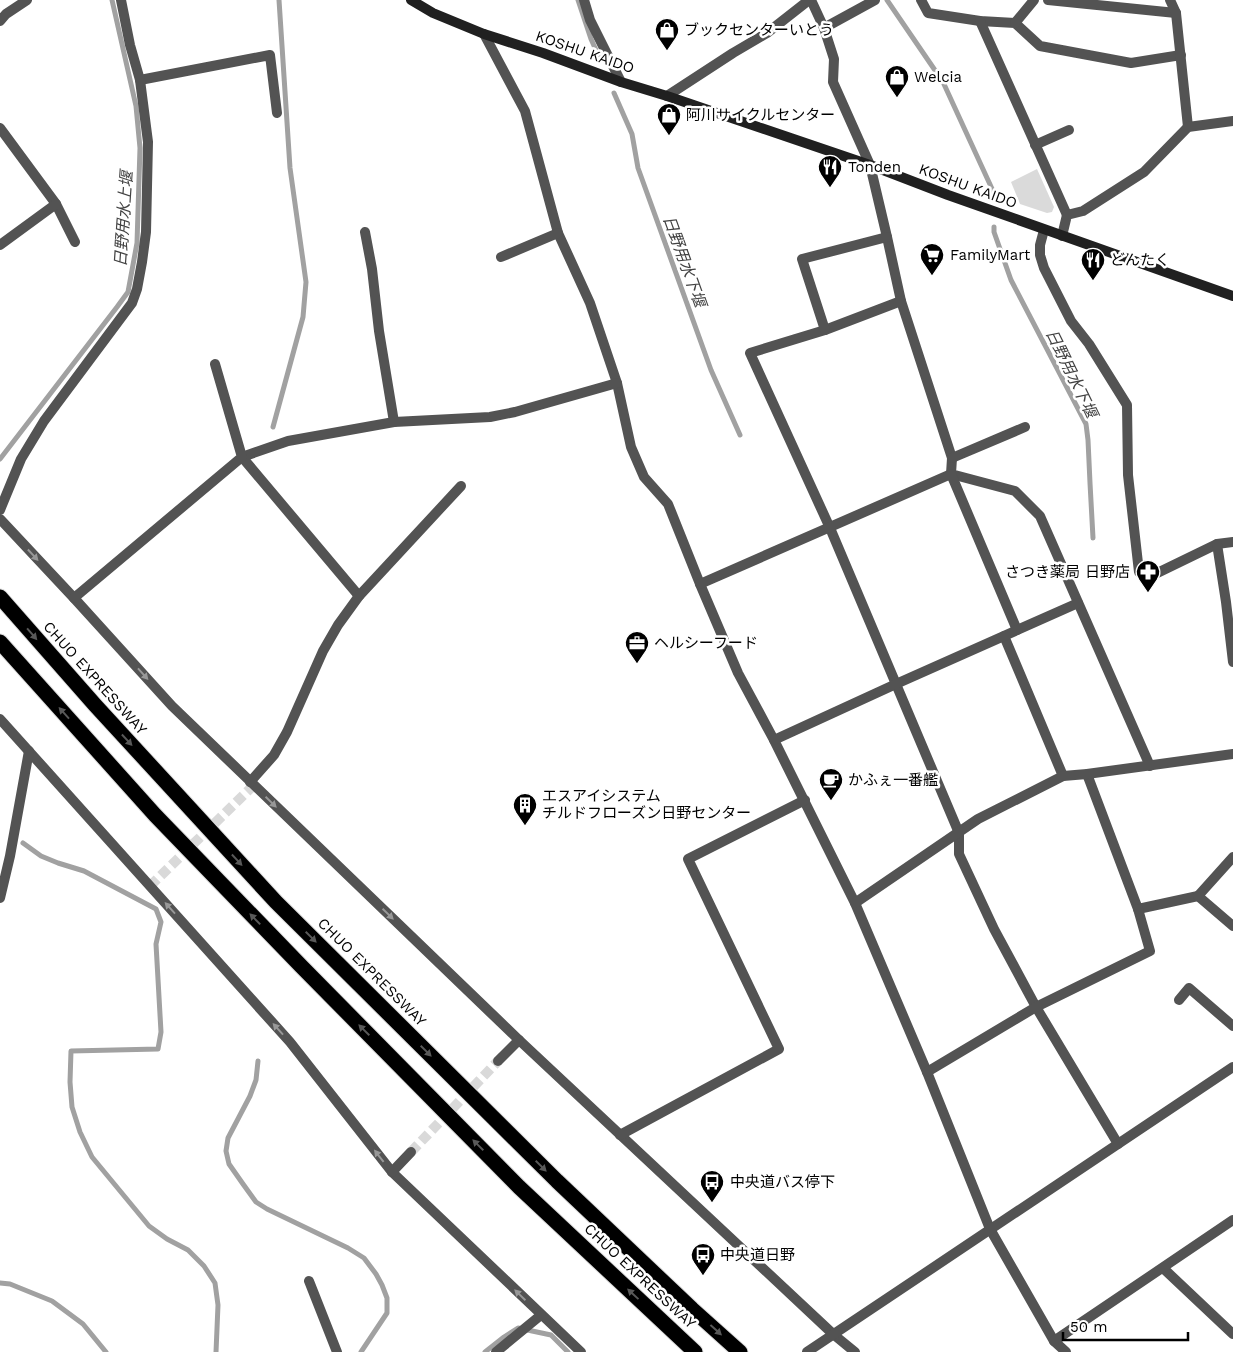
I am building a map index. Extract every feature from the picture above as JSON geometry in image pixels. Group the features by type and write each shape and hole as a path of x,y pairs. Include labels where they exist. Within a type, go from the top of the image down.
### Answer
{"highway":[{"name":"CHUO EXPRESSWAY","path":"0,597 94,705 276,902 557,1181 740,1352"},
{"name":"CHUO EXPRESSWAY","path":"0,642 155,815 301,966 519,1187 695,1352"}],"main road":[{"name":"KOSHU KAIDO","path":"411,0 433,13 484,34 870,165 1044,230 1233,296"}],"street":[{"path":"0,21 6,14 27,0"},
{"path":"0,510 21,459 44,421 132,303 137,289 146,232 148,142 140,80 130,45 121,0"},
{"path":"584,0 590,20 602,46 622,82"},
{"path":"667,96 767,33 810,0 824,28 834,59 833,82 870,165 901,301 952,458 951,474 1017,630"},
{"path":"824,28 875,0"},
{"path":"922,0 928,13 980,21 1015,23 1040,46 1131,63 1181,55"},
{"path":"1015,23 1034,0"},
{"path":"1048,0 1176,12"},
{"path":"1170,0 1176,12 1188,127"},
{"path":"980,21 1067,215 1062,236"},
{"path":"484,34 525,111 558,233 590,303 617,383 631,447 644,477 668,504 738,673 805,800 855,903 927,1072 990,1229 1054,1340 1066,1352"},
{"path":"140,80 270,55 277,113"},
{"path":"1067,215 1083,211 1144,172 1188,127 1233,121"},
{"path":"0,128 56,204 75,242"},
{"path":"1035,145 1069,130"},
{"path":"0,246 56,204"},
{"path":"1044,230 1040,245 1040,255 1044,268 1071,321 1089,344 1127,405 1128,475 1139,572 1148,577 1217,544 1233,542"},
{"path":"365,232 394,422"},
{"path":"501,257 558,233"},
{"path":"824,330 802,259 887,237"},
{"path":"901,301 824,330 750,353 830,528 959,833 959,854 994,929 1036,1007 1118,1144"},
{"path":"214,364 242,457 359,596"},
{"path":"74,598 242,457 288,441 394,422 490,416 515,412 617,383"},
{"path":"952,458 1025,427"},
{"path":"700,584 951,474 1015,491 1040,516 1150,766"},
{"path":"250,782 274,755 283,740 323,651 338,625 359,596 461,486"},
{"path":"0,519 172,706 250,782 519,1040 833,1334 855,1352"},
{"path":"1217,544 1233,662"},
{"path":"774,740 1078,603"},
{"path":"1004,636 1063,776"},
{"path":"0,719 290,1042 392,1172 581,1352"},
{"path":"0,898 10,856 29,750"},
{"path":"855,903 978,819 1063,776 1233,754"},
{"path":"927,1072 1036,1007 1150,951 1138,909 1087,774"},
{"path":"620,1135 779,1049 688,859 805,800"},
{"path":"0,848 10,856"},
{"path":"1138,909 1198,896 1233,857"},
{"path":"1198,896 1233,926"},
{"path":"1179,1000 1189,988 1233,1026"},
{"path":"498,1061 519,1040"},
{"path":"807,1352 1233,1067"},
{"path":"392,1172 412,1152"},
{"path":"1054,1340 1233,1220"},
{"path":"1163,1268 1233,1334"},
{"path":"309,1281 337,1352"},
{"path":"496,1352 541,1315"}],"shaded area":[{"path":"1037,169 1054,207 1052,212 1047,213 1020,204 1011,182"}],"waterway":[{"name":"日野用水上堰","path":"0,459 128,292 137,243 140,148 136,106 112,0"},
{"path":"273,427 303,317 306,282 290,168 279,0"},
{"name":"日野用水下堰","path":"578,0 600,59"},
{"name":"日野用水下堰","path":"887,0 943,82 993,191 993,196"},
{"name":"日野用水下堰","path":"614,93 632,134 638,168 711,370 740,435"},
{"name":"日野用水下堰","path":"994,227 994,232 1011,280 1086,424 1093,538"},
{"path":"23,843 41,856 84,871 156,909 161,922 156,944 161,1032 158,1049 71,1051 70,1082 72,1107 80,1132 92,1157 149,1226 167,1239 188,1250 204,1266 215,1283 218,1305 216,1352"},
{"path":"258,1061 256,1080 250,1096 228,1138 226,1151 229,1164 256,1202 348,1248 364,1258 376,1274 387,1298 387,1313 361,1352"},
{"path":"0,1283 10,1284 52,1301 83,1324 106,1352"},
{"name":"日野用水上堰","path":"485,1352 518,1328 551,1335 568,1352"}],"tunnel":[{"path":"150,886 254,785"},
{"path":"411,1152 498,1061"}],"place":[{"name":"ブックセンターいとう","path":"667,51"},
{"name":"Welcia","path":"897,98"},
{"name":"阿川サイクルセンター","path":"669,136"},
{"name":"Tonden","path":"830,188"},
{"name":"FamilyMart","path":"932,276"},
{"name":"どんたく","path":"1093,281"},
{"name":"さつき薬局 日野店","path":"1148,593"},
{"name":"ヘルシーフード","path":"637,664"},
{"name":"かふぇ一番艦","path":"831,801"},
{"name":"エスアイシステム チルドフローズン日野センター","path":"525,826"},
{"name":"中央道バス停下","path":"712,1203"},
{"name":"中央道日野","path":"703,1276"}]}
